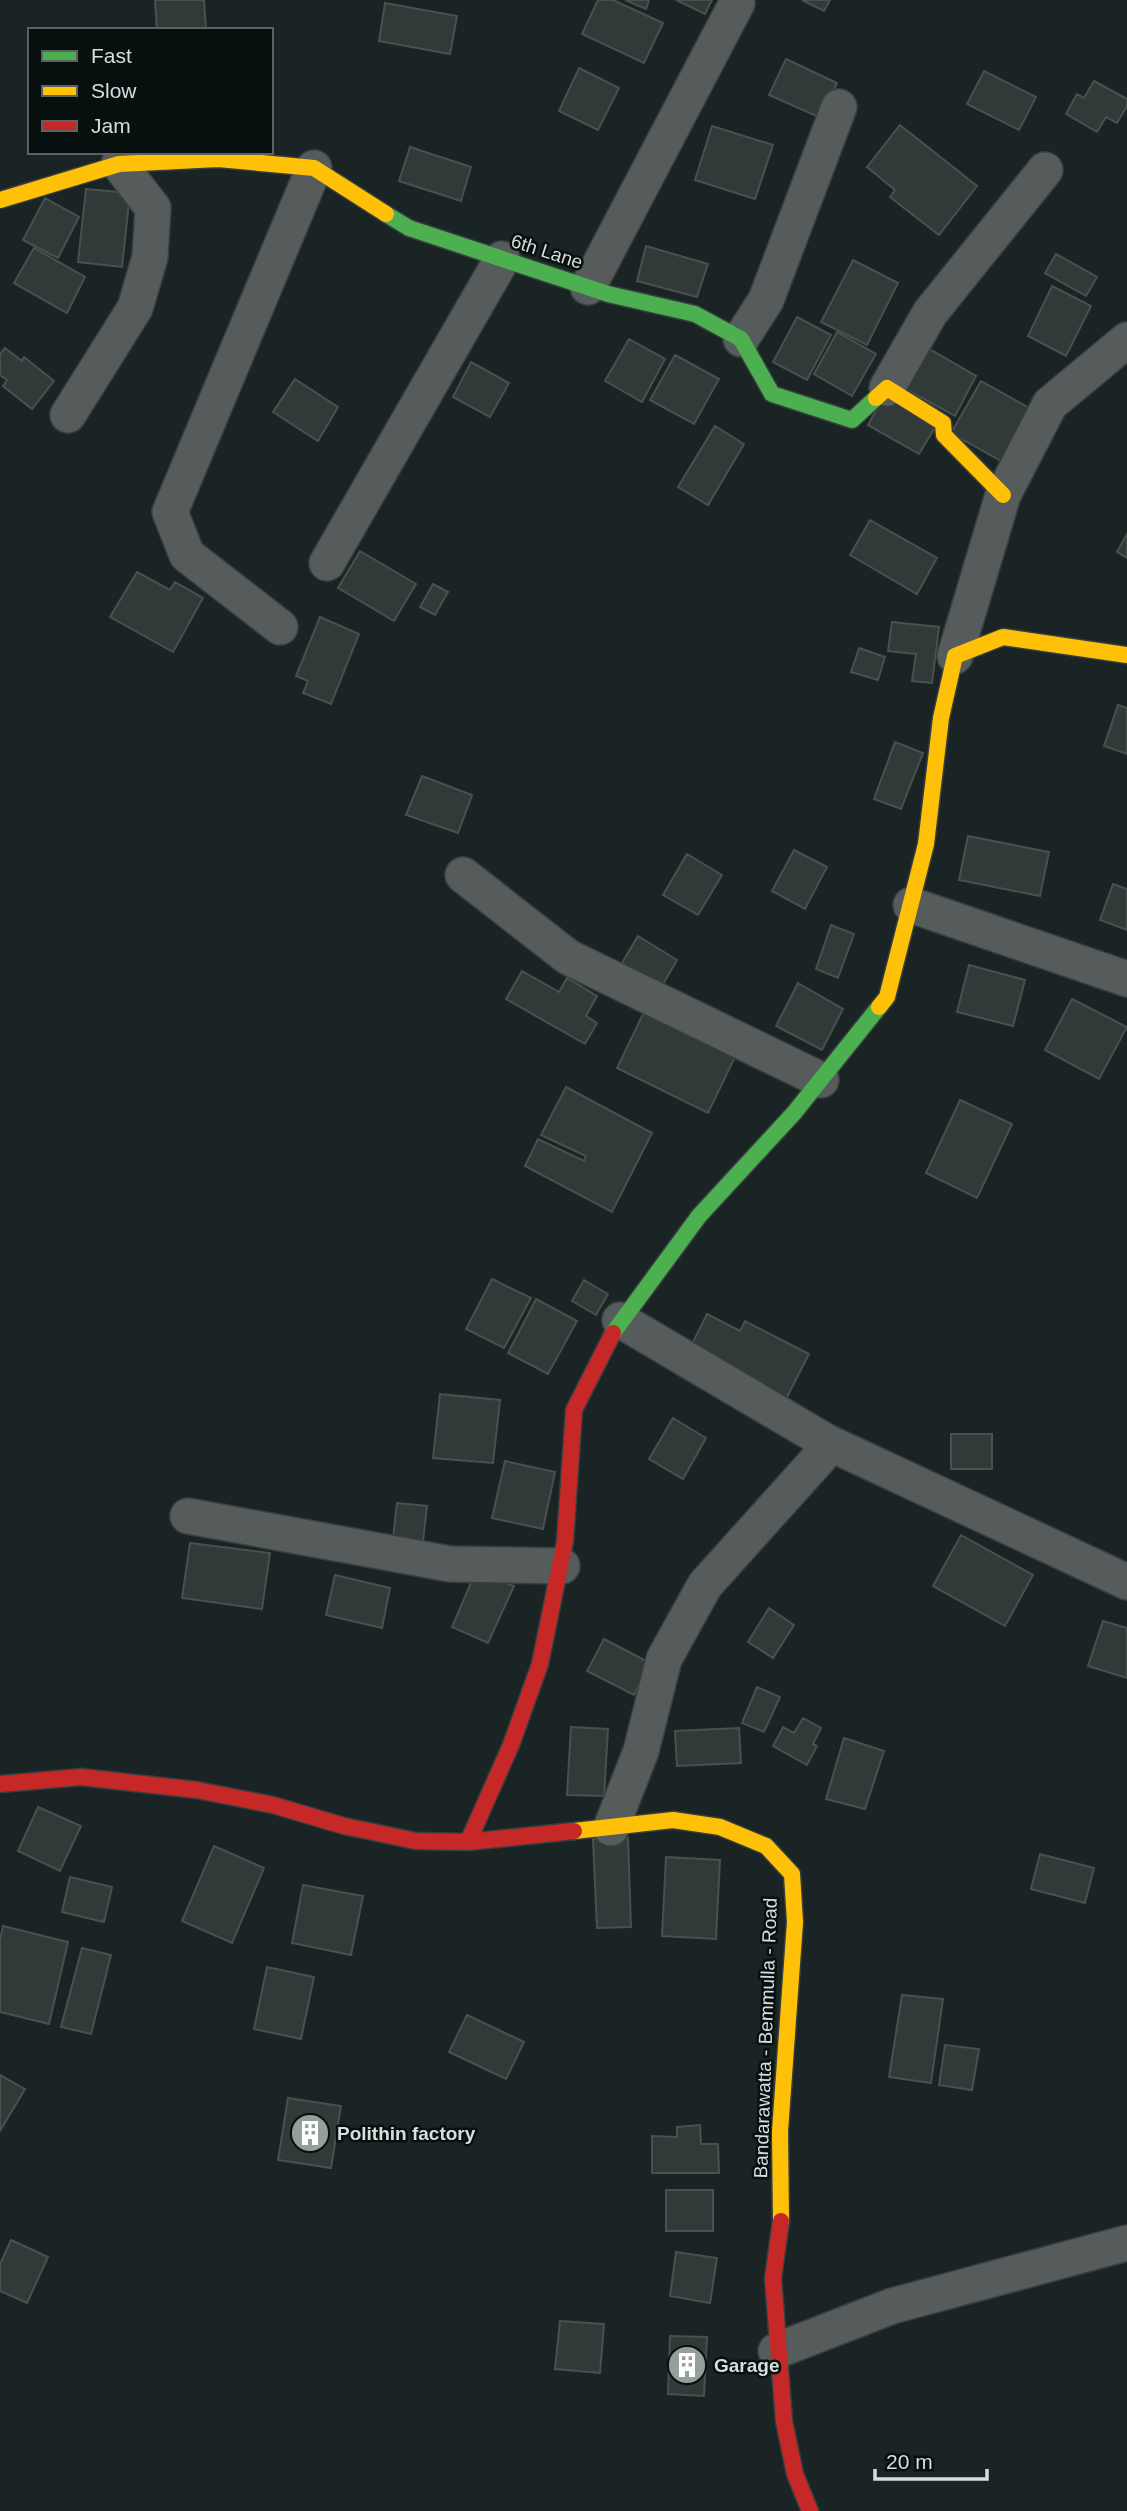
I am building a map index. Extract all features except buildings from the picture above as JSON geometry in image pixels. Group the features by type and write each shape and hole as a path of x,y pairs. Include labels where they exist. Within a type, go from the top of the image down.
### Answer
{"street":[{"path":"588,287 737,3"},
{"path":"839,107 766,300 741,339 772,394 852,420 887,388 930,313 1045,170"},
{"name":"6th Lane","path":"0,200 119,164 219,159 314,168 409,229 588,287 695,314 741,339"},
{"path":"68,415 135,308 150,257 153,208 119,164"},
{"path":"280,627 187,555 170,512 314,168"},
{"path":"327,563 502,259"},
{"path":"468,1842 512,1745 540,1664 562,1566 574,1410 620,1320 699,1216 794,1113 887,997 926,844 941,718 955,656 1003,495 1050,404 1127,340"},
{"path":"887,388 943,423 944,435 1003,495"},
{"path":"955,656 1003,637 1127,655"},
{"path":"463,874 568,957 821,1080"},
{"path":"911,905 1127,979"},
{"path":"620,1320 828,1443 1127,1582"},
{"path":"611,1828 641,1751 664,1658 705,1585 820,1457 828,1443"},
{"path":"188,1516 450,1564 562,1566"},
{"name":"Bandarawatta - Bemmulla - Road","path":"0,1785 81,1777 197,1790 274,1805 344,1826 416,1841 468,1842 556,1830 611,1828 673,1820 720,1826 766,1846 792,1874 794,1922 780,2131 781,2230 773,2278 783,2421 795,2474 810,2511"},
{"path":"776,2351 892,2306 1127,2243"}],"traffic: fast":[{"path":"386,214 409,228 608,294 695,314 741,339 772,394 852,420 876,398"},
{"path":"613,1333 699,1216 794,1113 879,1007"}],"traffic: slow":[{"path":"0,200 119,164 218,159 314,168 386,214"},
{"path":"876,398 887,388 943,423 944,435 1003,495"},
{"path":"879,1007 887,997 926,844 941,718 955,656 1003,637 1127,655"},
{"path":"574,1831 673,1820 720,1827 766,1846 792,1874 795,1922 780,2131 781,2221"}],"traffic: jam":[{"path":"468,1842 511,1745 540,1664 565,1541 574,1410 613,1333"},
{"path":"0,1784 81,1777 197,1790 273,1805 344,1826 416,1841 468,1842 574,1831"},
{"path":"781,2221 773,2278 784,2421 795,2474 810,2511"}],"place":[{"name":"Polithin factory","path":"310,2133"},
{"name":"Garage","path":"687,2365"}]}
